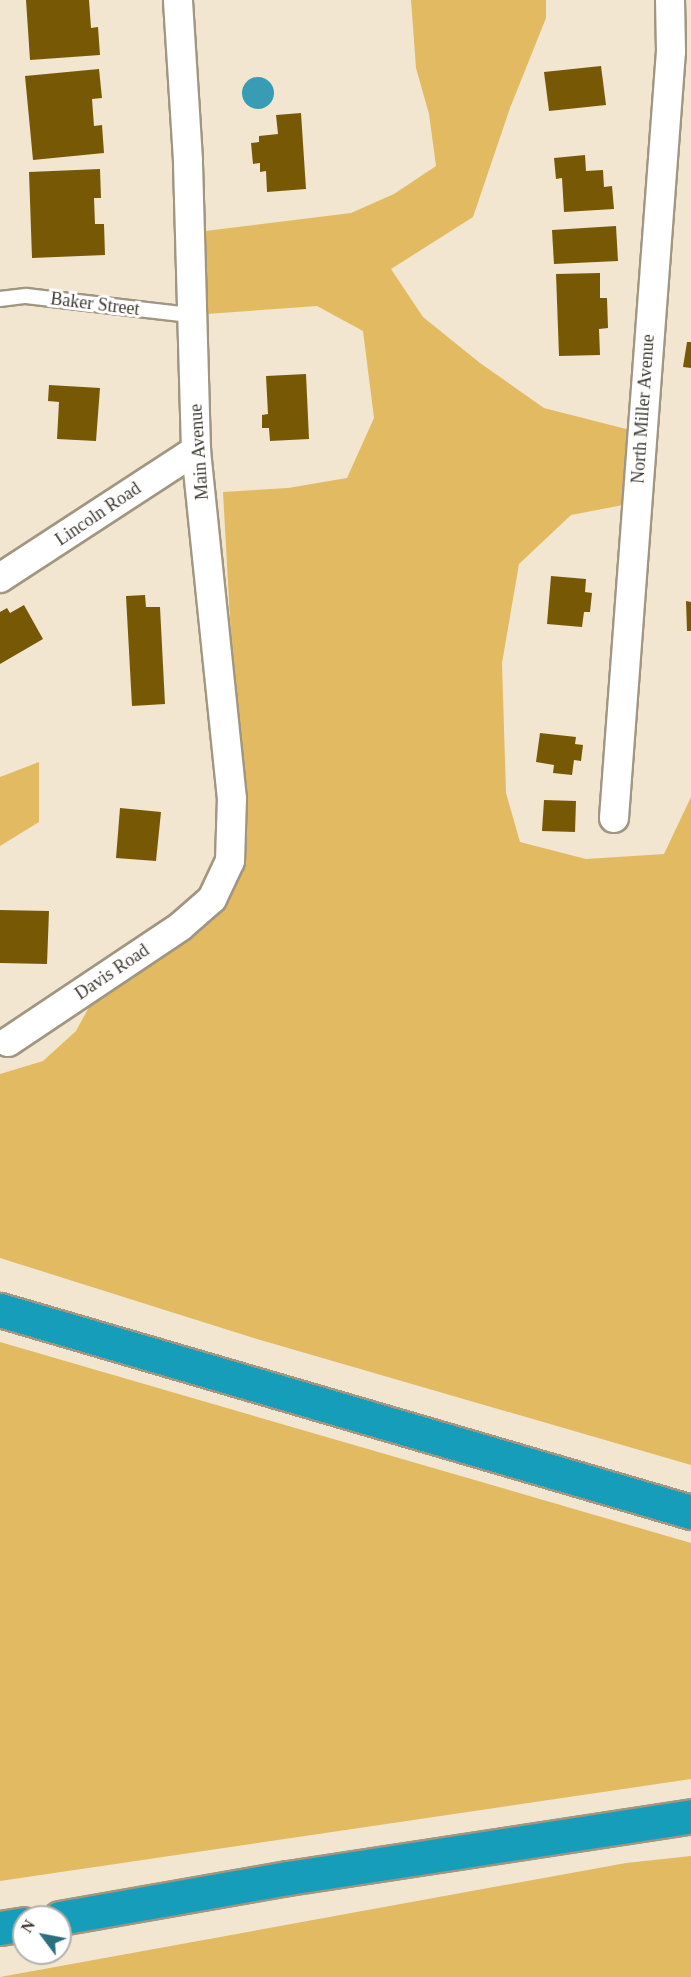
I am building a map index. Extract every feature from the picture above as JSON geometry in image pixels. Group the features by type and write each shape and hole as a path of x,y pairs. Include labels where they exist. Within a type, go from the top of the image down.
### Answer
{"highway":[{"path":"0,1310 691,1512"},
{"path":"72,1916 288,1878 691,1816"}],"street":[{"name":"Main Avenue","path":"178,0 188,160 190,315 196,450 232,799 230,861 212,899"},
{"name":"North Miller Avenue","path":"614,818 671,51 670,0"},
{"name":"Lincoln Road","path":"0,578 196,450"},
{"name":"Davis Road","path":"8,1041 181,926 212,899"}],"lane":[{"name":"Baker Street","path":"0,299 26,296 190,315"}],"shaded area":[{"path":"411,0 546,0 546,18 510,108 473,217 391,269 423,317 480,363 544,408 630,430 623,505 571,515 519,564 502,663 506,793 520,842 586,859 664,854 691,797 691,1465 257,1339 0,1258 0,1074 43,1061 76,1031 95,996 203,925 242,836 223,492 288,488 347,478 374,418 363,331 317,306 206,314 197,232 351,213 394,194 436,166 429,114 416,68"},
{"path":"39,762 39,822 0,846 0,777"},
{"path":"0,1342 691,1543 691,1779 0,1881"},
{"path":"691,1856 691,1977 0,1977 72,1965 626,1863"}],"water":[{"path":"258,77 269,82 274,93 269,104 258,109 247,104 242,93 247,82"}],"building":[{"path":"26,0 89,0 91,28 98,27 100,55 30,60"},
{"path":"601,66 606,105 549,111 544,72"},
{"path":"99,69 102,98 92,99 94,126 102,125 104,153 33,160 25,76"},
{"path":"301,113 306,189 267,192 266,171 260,172 260,163 253,164 251,143 259,142 259,136 278,134 276,115"},
{"path":"585,155 586,171 603,170 604,187 612,186 614,209 564,212 562,178 556,179 554,158"},
{"path":"100,169 101,198 94,198 95,224 104,224 105,255 32,258 29,172"},
{"path":"616,226 618,261 554,264 552,230"},
{"path":"600,273 600,298 607,298 608,328 599,329 600,355 559,356 556,274"},
{"path":"687,342 691,342 691,368 683,367"},
{"path":"306,374 309,439 270,441 269,428 262,428 262,415 268,414 266,376"},
{"path":"49,385 100,388 96,441 57,439 59,402 48,401"},
{"path":"551,576 586,579 585,592 592,593 590,612 584,612 582,627 547,624"},
{"path":"145,595 146,607 160,607 165,704 132,706 126,596"},
{"path":"686,601 691,602 691,631 687,631"},
{"path":"24,605 43,639 0,664 0,612 7,608 10,613"},
{"path":"540,733 576,737 575,744 583,745 581,761 574,760 572,775 553,773 554,765 536,762"},
{"path":"544,800 576,801 575,832 542,831"},
{"path":"120,808 161,812 156,861 116,858"},
{"path":"0,910 49,911 47,964 0,963"}]}
